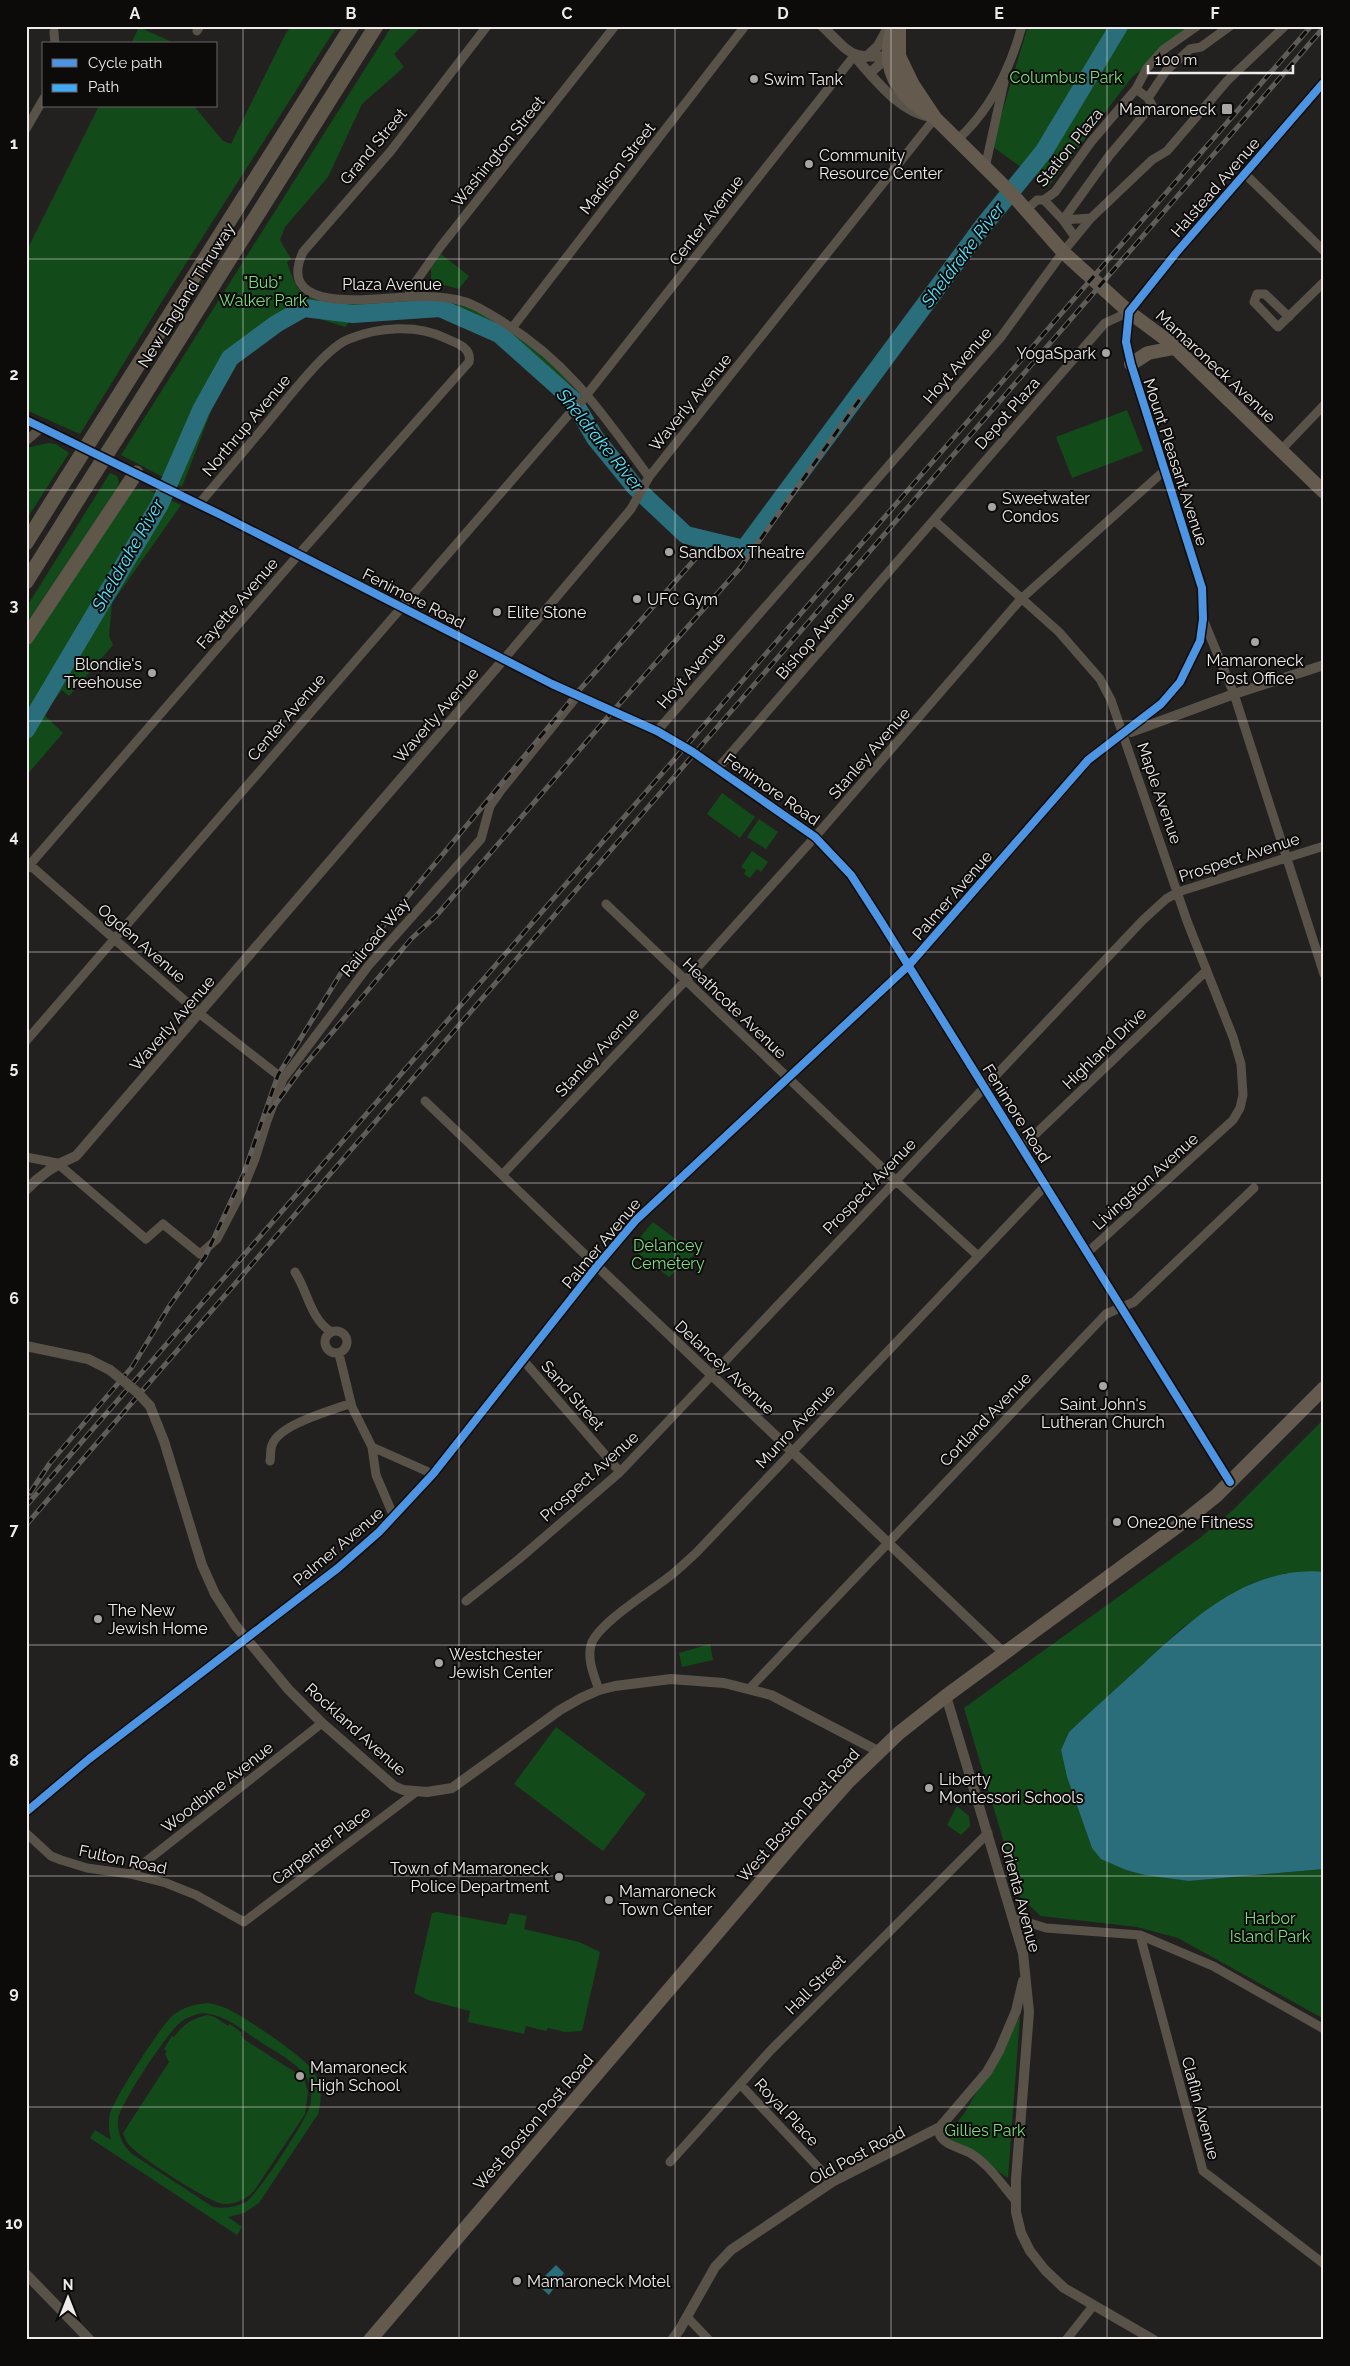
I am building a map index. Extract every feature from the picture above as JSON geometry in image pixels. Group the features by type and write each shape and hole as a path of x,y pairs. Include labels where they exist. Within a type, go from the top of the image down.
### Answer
{"highway":[{"name":"New England Thruway","path":"26,543 352,26"},
{"name":"New England Thruway","path":"26,582 376,26"},
{"path":"26,638 136,472"}],"main road":[{"path":"894,26 889,42 894,56"},
{"name":"Mamaroneck Avenue","path":"899,26 894,56 935,118 1006,188 1063,252 1129,312 1174,348 1324,492"},
{"path":"1131,364 1148,353 1174,348"},
{"name":"West Boston Post Road","path":"370,2340 800,1836 878,1751 946,1696 1186,1520 1230,1482 1324,1388"}],"street":[{"name":"Grand Street","path":"304,289 298,278 297,265 303,252 390,152 487,26"},
{"name":"Washington Street","path":"408,296 441,246 615,26"},
{"name":"Madison Street","path":"512,328 745,26"},
{"name":"Mamaroneck Avenue","path":"822,26 897,100 917,115 935,118"},
{"path":"866,57 878,46 889,26"},
{"path":"957,140 971,128 988,107 1003,77 1022,26"},
{"name":"Station Plaza","path":"1023,206 1037,200 1044,200 1055,192 1090,142 1136,89 1147,68 1163,50 1198,26"},
{"path":"1148,98 1166,71 1190,49 1201,47 1230,26"},
{"name":"Hoyt Avenue","path":"657,731 1001,337 1063,252 1091,218 1152,160 1167,152 1227,81 1285,26"},
{"path":"54,32 54,42"},
{"path":"1182,38 1190,49"},
{"path":"854,56 894,56"},
{"name":"Center Avenue","path":"581,402 854,56"},
{"path":"870,73 894,56"},
{"path":"985,168 1000,106 1003,77"},
{"name":"Halstead Avenue","path":"1129,312 1176,253 1324,82"},
{"path":"1063,220 1109,156 1152,106 1148,98 1136,89"},
{"path":"26,129 42,101"},
{"name":"Waverly Avenue","path":"26,1190 37,1178 57,1164 76,1156 600,548 638,500 647,481 935,118"},
{"path":"1245,174 1324,251"},
{"name":"Station Plaza","path":"1044,200 1063,220 1075,237"},
{"path":"1063,220 1091,218"},
{"path":"1288,317 1324,282"},
{"name":"Plaza Avenue","path":"304,289 314,295 329,299 408,296 447,298 466,302 484,310 534,344 571,375 588,394 647,481"},
{"name":"Mount Pleasant Avenue","path":"1129,312 1126,342 1131,364 1202,588 1203,619 1234,694 1324,974"},
{"name":"Depot Plaza","path":"935,521 1105,323 1129,312"},
{"name":"Northrup Avenue","path":"199,504 316,365 348,339 377,331 402,328 435,333 461,345 468,351 470,356"},
{"name":"Fayette Avenue","path":"28,867 299,554 469,362 470,356"},
{"path":"1281,450 1324,405"},
{"name":"Center Avenue","path":"26,1041 402,607 434,573 570,413"},
{"name":"Fenimore Road","path":"26,420 136,472 504,659 657,731 718,768 816,837 851,875 909,965 1230,1482"},
{"path":"26,441 41,428"},
{"name":"Stanley Avenue","path":"502,1174 686,980 816,837 1021,599 1165,470"},
{"name":"Maple Avenue","path":"935,521 1059,632 1100,679 1112,700 1178,892 1206,971 1233,1037 1241,1064 1243,1095 1240,1108 1233,1120 1221,1132"},
{"name":"Bishop Avenue","path":"718,768 935,521"},
{"name":"Palmer Avenue","path":"26,1812 89,1759 338,1568 394,1517 433,1474 597,1266 661,1195 909,965 1076,773 1105,746 1124,734 1161,704 1180,682 1200,641 1203,619"},
{"name":"Palmer Avenue","path":"1124,734 1234,694 1324,665"},
{"name":"Railroad Way","path":"57,1164 146,1239 163,1224 200,1254 217,1238 256,1159 267,1121 284,1079 369,965 481,839 490,806 578,695"},
{"name":"Prospect Avenue","path":"466,1600 519,1558 620,1472 895,1180 1143,920 1166,899 1178,892 1324,846"},
{"name":"Ogden Avenue","path":"28,867 114,938 200,1014 284,1079"},
{"name":"Heathcote Avenue","path":"606,904 895,1180 977,1255"},
{"name":"Highland Drive","path":"1022,1147 1206,971"},
{"name":"Delancey Avenue","path":"425,1101 1005,1654"},
{"name":"Livingston Avenue","path":"1088,1252 1221,1132"},
{"path":"26,1157 57,1164"},
{"name":"Munro Avenue","path":"598,1690 590,1661 591,1643 596,1634 696,1553 977,1255 1046,1185"},
{"name":"Cortland Avenue","path":"750,1688 1106,1314 1134,1302 1254,1188"},
{"path":"296,1272 312,1311 323,1326 331,1332"},
{"path":"338,1331 346,1337 345,1349 339,1354 333,1354 325,1346 324,1340 331,1332 338,1331"},
{"name":"Rockland Avenue","path":"26,1346 88,1359 110,1370 137,1392 150,1406 164,1440 202,1565 215,1594 246,1638 288,1690 322,1723 394,1786 416,1792 441,1791 452,1788 560,1710 598,1690 644,1681 671,1679 702,1680 750,1688 771,1695 878,1751"},
{"path":"339,1354 351,1403 372,1447 376,1475 394,1517"},
{"name":"Sand Street","path":"523,1360 620,1472"},
{"path":"270,1461 272,1444 290,1427 351,1403"},
{"path":"372,1447 433,1474"},
{"name":"Orienta Avenue","path":"946,1696 1023,1953 1029,2012 1016,2201 1016,2212 1021,2232 1030,2251 1045,2270 1064,2288 1092,2306 1154,2340"},
{"name":"Woodbine Avenue","path":"130,1874 322,1723"},
{"name":"Carpenter Place","path":"244,1922 416,1792"},
{"name":"Fulton Road","path":"26,1833 51,1856 88,1868 130,1874 166,1883 196,1895 244,1922"},
{"name":"Hall Street","path":"670,2162 771,2050 988,1833"},
{"path":"1014,1918 1046,1928 1140,1935 1213,1966 1324,2029"},
{"name":"Claflin Avenue","path":"1140,1935 1203,2171 1324,2264"},
{"name":"Old Post Road","path":"672,2340 715,2267 731,2250 832,2182 940,2127 987,2072 1000,2051 1016,2011 1025,1973"},
{"name":"Royal Place","path":"740,2084 832,2182"},
{"path":"940,2127 941,2139 972,2154 984,2164 1016,2201"},
{"path":"26,2274 90,2340"},
{"path":"1066,2340 1092,2306"},
{"path":"687,2317 709,2340"}],"green space":[{"path":"291,26 337,26 80,434 26,410 26,252 98,108 196,108 223,141 231,144"},
{"name":"\"Bub\" Walker Park","path":"392,26 422,26 394,54 404,67 362,104 328,177 285,227 280,240 291,259 287,262 295,283 303,294 327,302 353,303 430,298 444,299 473,308 512,331 565,377 571,387 572,394 569,410 565,397 498,338 439,314 353,318 345,327 301,313 232,364 212,398 213,406 182,487 121,455"},
{"name":"Columbus Park","path":"1028,26 1199,26 1132,77 1048,187 992,146"},
{"path":"139,27 172,42 132,42"},
{"path":"441,254 469,276 459,289 437,283 431,279 431,268"},
{"path":"1127,410 1143,451 1072,478 1056,437"},
{"path":"48,443 56,444 69,453 26,520 26,448"},
{"path":"110,473 117,476 119,483 117,488 26,624 26,608"},
{"path":"139,489 148,490 181,505 112,603 109,636 113,645 69,696 62,690 43,714 63,733 26,776 26,650 131,492"},
{"path":"722,793 755,817 740,838 707,814"},
{"path":"759,819 778,832 766,849 747,837"},
{"path":"752,851 768,862 761,872 757,869 750,878 744,874 746,870 741,867"},
{"name":"Delancey Cemetery","path":"653,1222 695,1254 669,1277 631,1248"},
{"name":"Harbor Island Park","path":"1324,1419 1324,1572 1286,1573 1252,1583 1183,1627 1069,1732 1061,1750 1067,1777 1092,1848 1126,1870 1189,1881 1324,1869 1324,2019 1178,1938 1137,1927 1041,1916 1020,1897 964,1708 1200,1538 1233,1510"},
{"path":"710,1644 713,1660 682,1667 679,1653"},
{"path":"556,1727 646,1794 603,1851 514,1784"},
{"path":"957,1806 969,1816 970,1826 961,1835 947,1825"},
{"path":"437,1912 506,1925 510,1913 527,1916 524,1929 579,1942 600,1952 582,2031 565,2032 548,2028 546,2031 526,2026 524,2034 468,2022 470,2011 428,2000 414,1993 432,1913"},
{"path":"208,2003 223,2007 243,2018 299,2057 314,2072 320,2087 321,2098 318,2114 259,2203 244,2213 228,2217 242,2227 237,2235 90,2138 95,2130 111,2140 109,2121 113,2106 148,2048 172,2016 185,2008","holes":["202,2013 210,2014 232,2023 295,2065 306,2078 311,2092 310,2105 304,2119 260,2187 246,2202 225,2208 213,2207 132,2154 125,2147 118,2129 118,2119 127,2099 166,2039 183,2020"]},
{"path":"207,2015 215,2017 228,2026 230,2024 242,2033 241,2035 245,2040 304,2078 308,2092 305,2114 254,2191 247,2197 232,2204 223,2204 204,2196 161,2170 131,2147 123,2133 169,2062 165,2054 167,2051 164,2049 172,2036 174,2037 196,2018"},
{"name":"Gillies Park","path":"1020,2016 1008,2178 946,2136 964,2114"}],"water":[{"path":"1297,1572 1324,1572 1324,1869 1189,1881 1145,1875 1126,1870 1101,1859 1092,1848 1067,1777 1061,1750 1069,1732 1161,1647 1202,1613 1224,1598 1247,1586 1272,1577"},
{"path":"556,2265 564,2273 549,2295 537,2284"}],"waterway":[{"name":"Sheldrake River","path":"26,730 160,504 201,410 230,358 276,324 304,308 353,314 440,308 499,334 573,400 595,438 635,487 686,535 744,549 983,226 1044,151 1119,26"}],"railway":[{"path":"26,1506 1311,26"},
{"path":"26,1525 1324,27"},
{"path":"269,1113 299,1072 411,939 436,916 613,711 740,568 860,399"},
{"path":"30,1493 50,1463 132,1367 170,1305 205,1257 244,1173 278,1075 341,973 384,925 575,695 695,559"}],"marked path":[{"path":"570,413 581,402"}],"cycle path":[{"path":"26,1812 89,1759 338,1568 379,1532 433,1474 597,1266 636,1220 909,965 1088,760 1161,704 1180,682 1200,641 1203,619 1202,588 1131,364 1126,342 1129,312 1176,253 1324,82"},
{"path":"26,420 221,515 552,684 657,731 693,752 815,837 851,875 880,920 1230,1482"}],"place":[{"name":"Swim Tank","path":"754,79"},
{"name":"Mamaroneck","path":"1227,109"},
{"name":"Community Resource Center","path":"809,164"},
{"name":"YogaSpark","path":"1106,353"},
{"name":"Sweetwater Condos","path":"992,507"},
{"name":"Sandbox Theatre","path":"669,552"},
{"name":"UFC Gym","path":"637,599"},
{"name":"Elite Stone","path":"497,612"},
{"name":"Mamaroneck Post Office","path":"1255,642"},
{"name":"Blondie's Treehouse","path":"152,673"},
{"name":"Saint John's Lutheran Church","path":"1103,1386"},
{"name":"One2One Fitness","path":"1117,1522"},
{"name":"The New Jewish Home","path":"98,1619"},
{"name":"Westchester Jewish Center","path":"439,1663"},
{"name":"Liberty Montessori Schools","path":"929,1788"},
{"name":"Town of Mamaroneck Police Department","path":"559,1877"},
{"name":"Mamaroneck Town Center","path":"609,1900"},
{"name":"Mamaroneck High School","path":"300,2076"},
{"name":"Mamaroneck Motel","path":"517,2281"}]}
